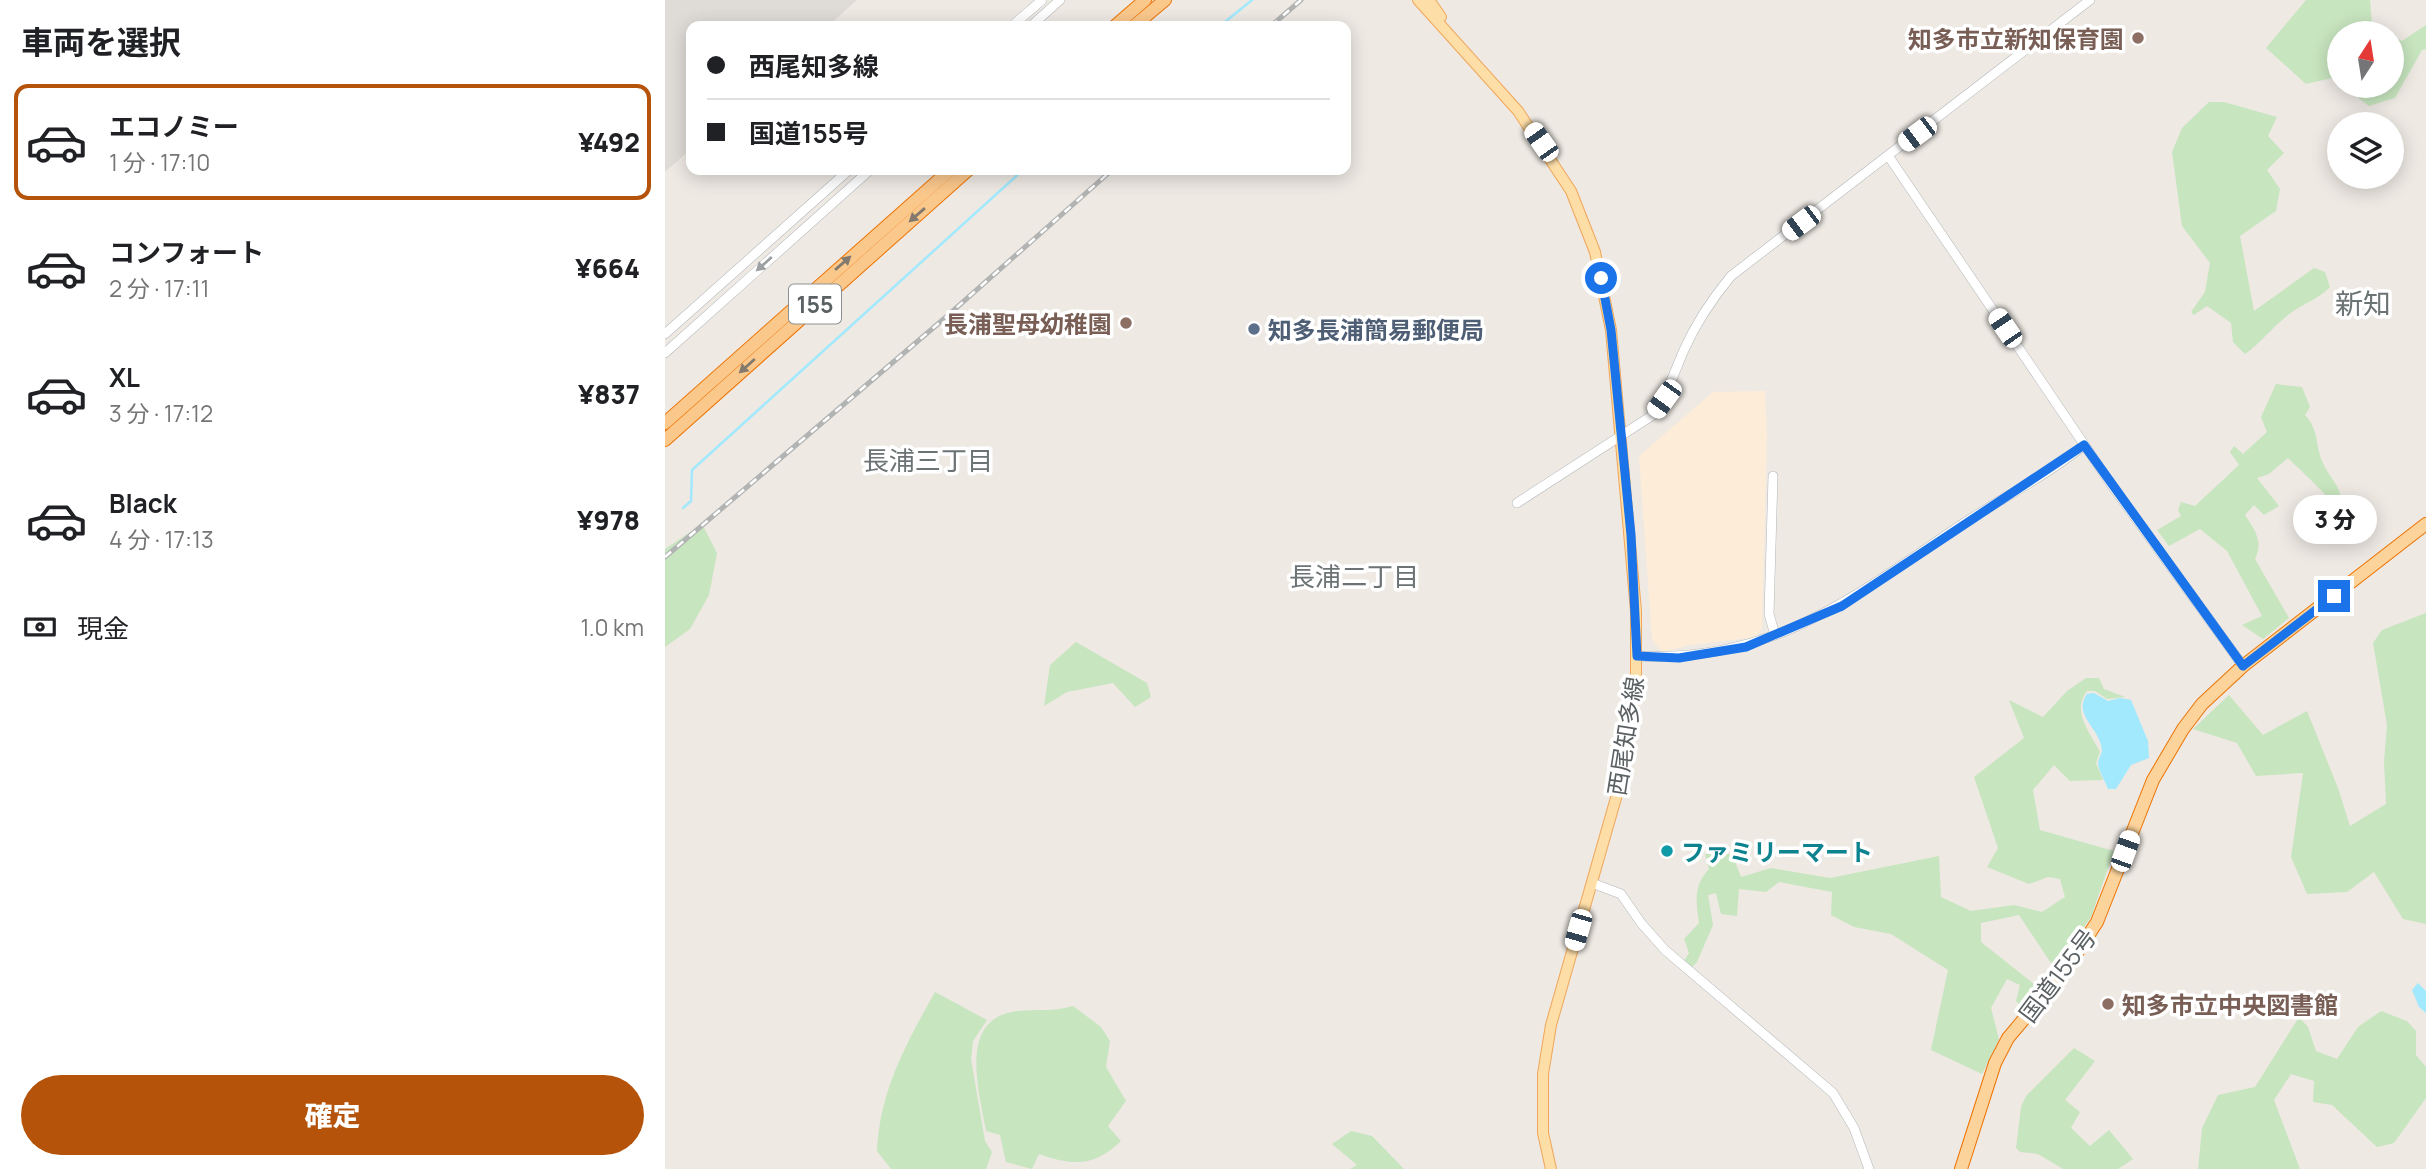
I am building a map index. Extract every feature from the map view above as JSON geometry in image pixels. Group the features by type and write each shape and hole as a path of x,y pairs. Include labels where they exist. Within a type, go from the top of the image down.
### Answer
{"highway":[{"path":"1121,21 1145,0"},
{"path":"1140,21 1165,0"},
{"name":"155","path":"665,423 944,175"},
{"name":"155","path":"665,440 962,175"},
{"name":"国道155号","path":"1961,1169 1995,1063 2008,1038 2067,968 2097,922 2140,810 2163,761 2202,704 2243,666 2426,524"}],"main road":[{"path":"1418,0 1460,45"},
{"path":"1429,0 1460,45"},
{"name":"西尾知多線","path":"1460,45 1518,111 1541,142 1570,191 1595,252 1611,330 1634,573 1637,656 1630,737 1551,1026 1544,1073 1543,1133 1551,1169"}],"street":[{"path":"1018,21 1042,0"},
{"path":"1037,21 1060,0"},
{"path":"1517,503 1653,415 1664,399 1691,336 1711,300 1731,276 2090,0"},
{"path":"1889,157 2084,445 2243,666"},
{"path":"665,334 843,175"},
{"path":"665,353 864,175"},
{"path":"1637,656 1679,658 1746,647 1849,602 2084,445"},
{"path":"1773,476 1769,614 1775,635"},
{"path":"1592,883 1621,894 1641,923 1665,950 1833,1093 1849,1116 1869,1169"}],"shaded area":[{"path":"665,0 857,0 834,21 686,21 686,153 665,172"},
{"path":"1765,391 1767,434 1762,627 1756,637 1690,645 1662,652 1652,640 1639,456 1713,392"}],"green space":[{"path":"2306,0 2370,0 2372,21 2327,21 2327,79 2306,84 2266,48"},
{"path":"2426,25 2426,49 2422,50 2405,80 2405,39"},
{"path":"2359,98 2395,98 2369,106"},
{"path":"2209,102 2224,102 2277,117 2268,136 2284,153 2267,170 2280,189 2276,211 2240,236 2254,311 2314,268 2325,272 2330,287 2286,317 2245,354 2233,342 2231,323 2207,306 2194,315 2191,312 2205,292 2210,263 2182,226 2172,152 2182,128"},
{"path":"2276,384 2302,387 2310,407 2305,415 2315,432 2322,461 2339,491 2342,506 2341,516 2336,513 2323,492 2288,458 2269,474 2257,478 2279,506 2264,515 2254,505 2245,515 2258,541 2255,559 2289,618 2263,639 2242,625 2262,616 2227,551 2200,529 2169,546 2157,530 2181,516 2178,510 2181,502 2195,506 2239,465 2230,452 2234,446 2243,454 2267,432 2261,417"},
{"path":"702,524 717,553 709,595 690,629 665,647 665,549"},
{"path":"2426,613 2426,924 2403,919 2374,872 2347,892 2307,894 2291,857 2303,773 2256,776 2237,743 2193,729 2229,695 2263,735 2307,711 2350,826 2386,804 2384,762 2387,725 2373,643 2382,630"},
{"path":"1076,642 1147,683 1151,697 1135,707 1113,683 1067,692 1044,706 1050,665"},
{"path":"2086,678 2099,678 2104,689 2125,697 2107,699 2095,691 2087,691 2083,699 2081,714 2100,752 2096,763 2103,780 2070,781 2054,765 2033,790 2040,830 2114,851 2091,917 2055,969 2019,915 1981,923 1981,942 2039,988 2023,1009 2016,1001 2020,985 2007,979 1991,1008 1999,1039 1982,1074 1931,1050 1948,970 1891,934 1854,927 1831,915 1832,892 1779,882 1766,892 1739,889 1737,916 1721,914 1716,893 1708,895 1713,925 1697,962 1692,967 1684,961 1689,953 1684,939 1699,923 1698,888 1709,869 1705,854 1732,854 1741,877 1771,868 1830,878 1939,856 1941,897 1971,911 2014,905 2042,912 2065,897 2060,879 2048,877 2029,884 1987,867 1998,848 1974,777 2024,738 2009,700 2043,717 2067,691"},
{"path":"935,992 987,1020 973,1041 971,1059 985,1141 992,1152 986,1169 891,1169 877,1151 883,1108 896,1068"},
{"path":"1073,1006 1101,1027 1110,1041 1106,1067 1126,1101 1108,1126 1121,1141 1102,1156 1083,1162 1062,1161 1039,1154 1032,1169 1006,1162 1000,1135 986,1131 977,1077 979,1041 986,1027 999,1016 1018,1011"},
{"path":"2381,1011 2407,1021 2416,1031 2416,1055 2426,1067 2426,1098 2394,1143 2377,1147 2332,1105 2313,1102 2314,1081 2291,1074 2274,1100 2300,1169 2198,1169 2202,1128 2218,1095 2255,1087 2299,1017 2308,1027 2316,1051 2337,1059 2358,1027"},
{"path":"2074,1048 2095,1061 2065,1100 2080,1112 2071,1128 2090,1146 2109,1130 2133,1159 2118,1169 2063,1169 2038,1154 2020,1152 2016,1148 2021,1107 2026,1096"},
{"path":"1351,1131 1372,1136 1404,1169 1350,1169 1357,1165 1332,1144"}],"water":[{"path":"2094,693 2108,701 2120,698 2131,700 2148,741 2149,758 2131,765 2116,789 2108,789 2100,772 2100,743 2083,709 2087,694"},
{"path":"2418,983 2426,991 2426,1013 2419,1007 2412,990"}],"waterway":[{"path":"1226,21 1252,0"},
{"path":"683,508 691,501 692,470 1017,175"}],"railway":[{"path":"1277,21 1301,0"},
{"path":"665,557 946,317 1106,175"}],"place":[{"name":"知多市立新知保育園","path":"2138,38"},
{"name":"長浦聖母幼稚園","path":"1126,323"},
{"name":"知多長浦簡易郵便局","path":"1254,329"},
{"name":"ファミリーマート","path":"1667,851"},
{"name":"知多市立中央図書館","path":"2108,1004"}],"district":[{"name":"新知","path":"2363,303"},
{"name":"長浦三丁目","path":"928,460"},
{"name":"長浦二丁目","path":"1354,576"}],"route":[{"path":"1601,278 1611,330 1631,535 1637,656 1679,658 1746,647 1842,606 2084,445 2243,666 2334,596"}]}
